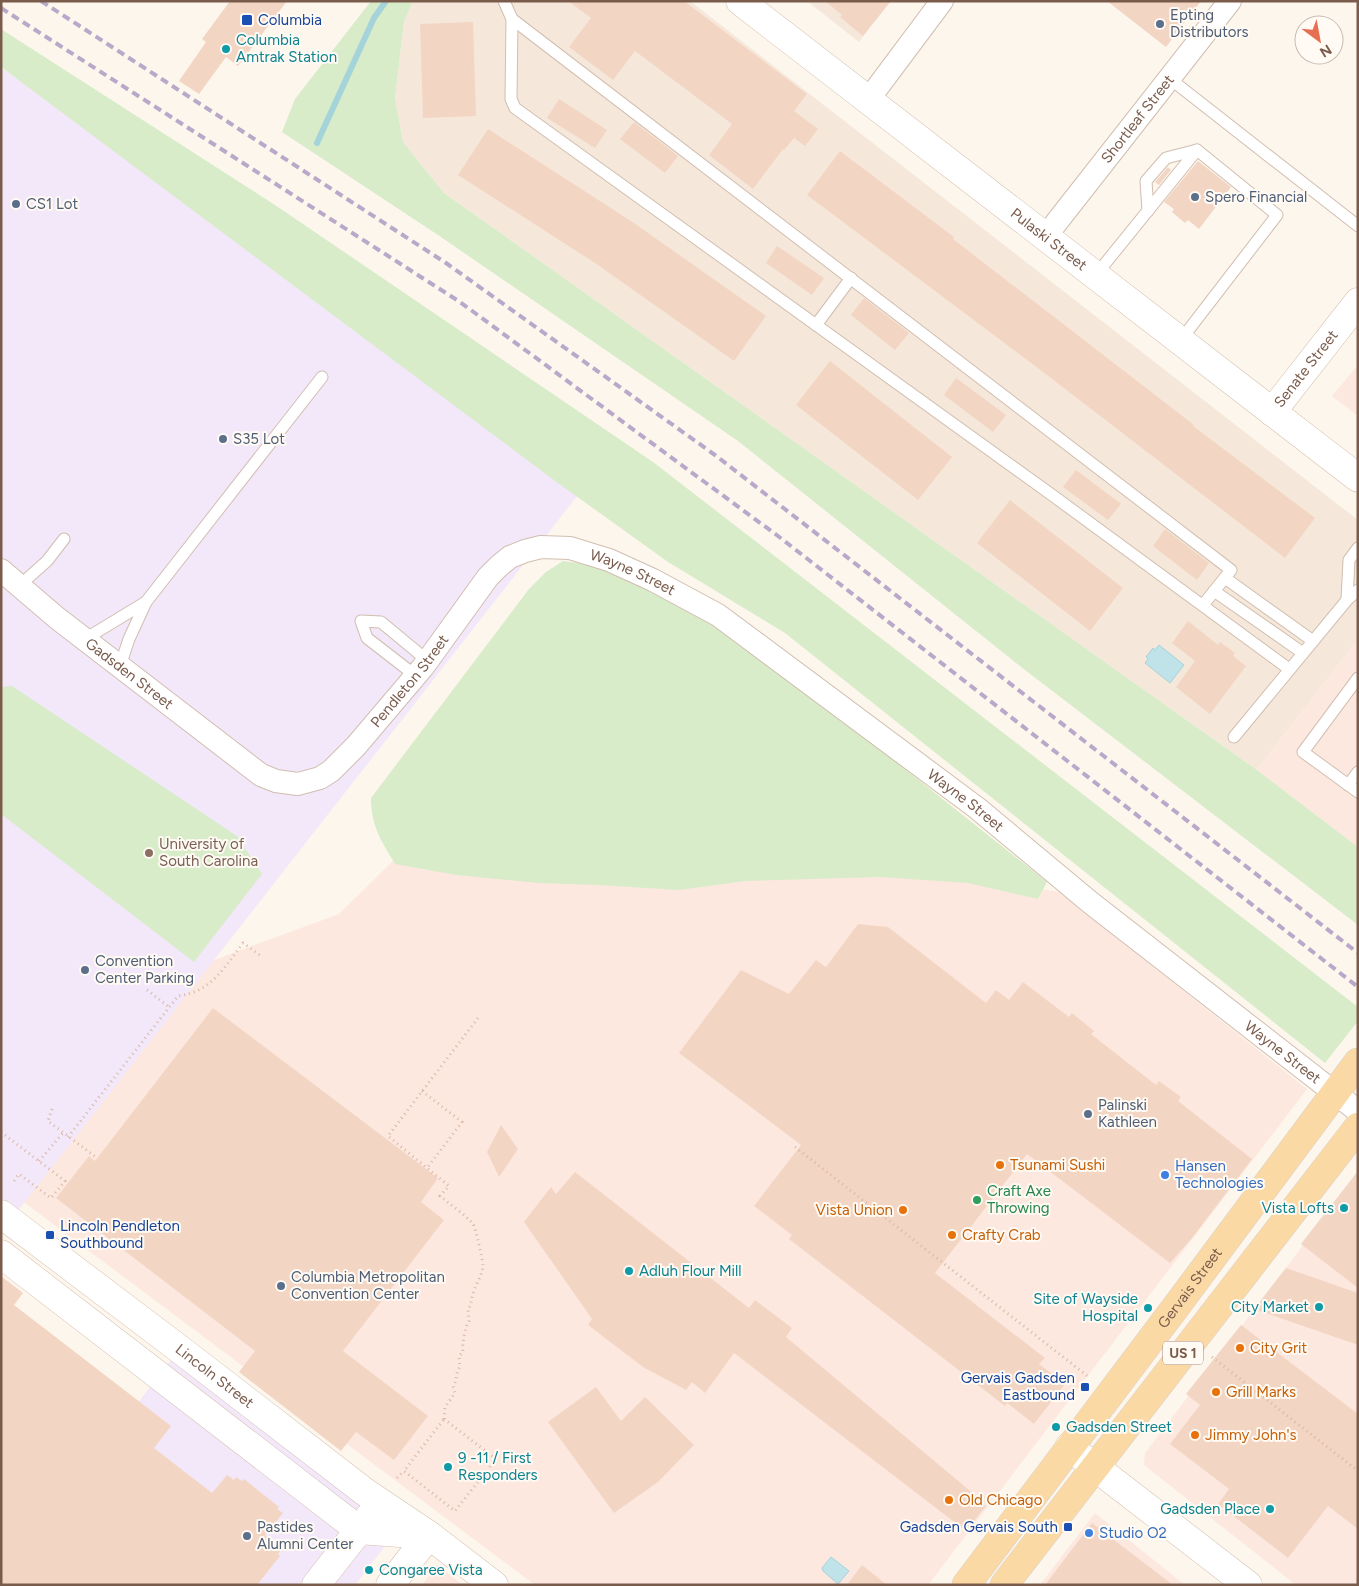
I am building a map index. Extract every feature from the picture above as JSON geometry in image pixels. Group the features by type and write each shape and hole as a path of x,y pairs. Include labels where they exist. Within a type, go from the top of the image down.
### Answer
{"main road":[{"name":"Gervais Street","path":"966,1585 1190,1289 1355,1065"},
{"name":"US 1","path":"1004,1585 1094,1466 1358,1127"}],"street":[{"name":"Pulaski Street","path":"740,1 1358,478"},
{"path":"868,100 942,1"},
{"name":"Shortleaf Street","path":"1045,237 1230,1"},
{"name":"Senate Street","path":"1272,412 1358,302"},
{"name":"Wayne Street","path":"541,547 556,546 609,560 653,580 718,615 740,630 977,808 1091,903 1358,1110"},
{"name":"Pendleton Street","path":"261,775 276,781 298,784 320,778 330,771 356,746 422,669 488,577 510,557 541,547"},
{"name":"Gadsden Street","path":"1,570 85,639 261,775"},
{"name":"Lincoln Street","path":"4,1222 380,1503 428,1535 494,1585"},
{"path":"1,1254 359,1530 402,1535 428,1535"},
{"path":"1070,1446 1248,1585"},
{"path":"316,1585 380,1503"},
{"path":"390,1585 428,1535"}],"lane":[{"path":"504,1 512,19 511,98 515,108 1290,669"},
{"path":"512,19 1231,570 1203,605"},
{"path":"1169,78 1358,226"},
{"path":"1095,276 1197,150"},
{"path":"1148,211 1146,181 1166,158 1197,150"},
{"path":"1180,341 1277,215 1197,150"},
{"path":"816,325 851,278"},
{"path":"120,666 146,602 322,377"},
{"path":"19,586 47,561 64,539"},
{"path":"1347,600 1350,560 1358,548"},
{"path":"1225,578 1313,641"},
{"path":"1234,737 1347,600 1358,590"},
{"path":"1214,591 1303,653"},
{"path":"85,639 146,602"},
{"path":"361,621 381,622 422,669 367,638 361,621"},
{"path":"1358,678 1303,752 1353,788 1358,772"}],"path":[{"path":"68,1137 178,996 193,993 212,982 244,943 261,956"},
{"path":"147,990 169,1007"},
{"path":"397,1478 444,1419 445,1407 456,1393 453,1386 460,1367 459,1356 463,1352 462,1341 466,1336 466,1325 469,1321 468,1309 471,1305 471,1295 475,1290 476,1281 484,1266 474,1224 440,1196 448,1186 388,1136 478,1018"},
{"path":"422,1091 462,1122 427,1168"},
{"path":"52,1109 48,1121 97,1158"},
{"path":"1,1132 65,1181 51,1198 19,1174 12,1184"},
{"path":"39,1161 63,1133"},
{"path":"795,1147 1090,1378"},
{"path":"1212,1357 1358,1471"},
{"path":"404,1471 455,1511 496,1459 444,1419"}],"shaded area":[{"path":"413,1 690,1 1358,520 1358,639 1257,770 444,193 403,142 395,98 404,22"},
{"path":"807,1 889,1 859,42"},
{"name":"University of South Carolina","path":"1,68 182,189 592,477 2,1231"},
{"path":"1358,365 1358,416 1332,396"},
{"path":"1358,639 1358,847 1257,770"},
{"path":"1,815 198,966 339,914 399,855 781,869 994,881 1059,892 1307,1089 928,1585 535,1585 1,1185"},
{"path":"1358,1173 1358,1585 1296,1585 1144,1465 1145,1453"},
{"path":"173,1357 399,1528 355,1585 94,1585 34,1539"},
{"path":"1095,1513 1185,1585 1040,1585"},
{"path":"437,1565 463,1585 422,1585"}],"green space":[{"path":"371,1 413,1 404,22 395,98 403,142 444,193 1257,770 1358,847 1358,925 1025,670 738,441 438,235 282,132 295,99"},
{"path":"1,29 278,207 653,462 1358,1007 1358,1021 1325,1063 785,633 668,562 551,478 1,67"},
{"path":"563,561 594,565 622,572 718,626 857,731 1047,882 1038,899 968,883 880,877 745,881 679,890 538,883 456,875 395,864 381,840 375,825 371,798 529,589 546,572"},
{"path":"12,686 237,836 262,874 194,962 1,814 1,687"}],"water":[{"path":"1159,645 1184,665 1170,683 1145,663 1148,659 1146,657 1153,648 1155,650"},
{"path":"831,1557 849,1571 838,1584 822,1568"}],"building":[{"name":"Columbia Amtrak Station","path":"230,1 287,1 238,66 226,57 199,94 179,81 206,42 202,39"},
{"path":"568,1 684,1 807,94 794,111 818,129 805,146 794,138 783,149 753,189 709,155 732,124 635,51 613,80 569,47 591,18"},
{"path":"825,1 891,1 863,36 840,17 842,15"},
{"name":"Epting Distributors","path":"1107,1 1201,1 1166,47"},
{"path":"473,22 476,116 423,118 420,24"},
{"path":"559,99 607,130 595,148 547,118"},
{"path":"634,122 678,156 665,173 620,139"},
{"path":"488,129 631,221 766,316 734,361 595,263 458,175"},
{"path":"840,151 954,237 953,239 1193,426 1315,518 1285,558 1043,372 807,195"},
{"name":"Spero Financial","path":"1198,161 1231,187 1199,229 1188,220 1185,223 1172,212 1174,209 1164,202"},
{"path":"1168,167 1171,170 1159,185 1155,182"},
{"path":"777,246 824,278 812,295 766,263"},
{"path":"864,298 909,333 895,350 851,315"},
{"path":"830,361 952,457 918,500 796,405"},
{"path":"956,378 1006,415 993,432 944,395"},
{"path":"1076,470 1121,504 1108,520 1063,487"},
{"path":"1010,500 1123,588 1090,631 977,543"},
{"path":"1165,529 1209,563 1197,580 1153,546"},
{"path":"1188,621 1218,645 1220,642 1235,653 1233,656 1246,666 1210,714 1176,687 1195,661 1172,643"},
{"path":"858,924 888,927 986,1003 996,990 1009,1000 1023,982 1069,1017 1072,1013 1094,1031 1091,1034 1156,1085 1159,1081 1181,1097 1178,1101 1252,1159 1192,1238 1170,1263 1027,1154 935,1273 1045,1358 1039,1364 1065,1384 1034,1424 1007,1403 1005,1406 789,1239 792,1235 754,1206 801,1145 679,1053 741,970 789,994 816,960 826,967"},
{"name":"Columbia Metropolitan Convention Center","path":"213,1008 438,1178 421,1202 444,1220 343,1351 428,1416 394,1460 356,1432 341,1451 239,1372 255,1351 56,1198 89,1156 95,1161"},
{"path":"501,1125 518,1149 499,1177 487,1152"},
{"name":"Vista Lofts","path":"1358,1171 1358,1288 1301,1244"},
{"name":"Adluh Flour Mill","path":"575,1172 749,1308 755,1300 792,1328 786,1337 981,1500 979,1502 986,1506 966,1531 734,1353 705,1393 692,1382 686,1390 643,1367 588,1325 592,1319 524,1222 551,1187 556,1194"},
{"name":"City Market","path":"1286,1268 1358,1293 1358,1345 1254,1309"},
{"path":"1,1276 23,1293 14,1305 171,1426 154,1448 212,1493 227,1475 234,1480 236,1477 242,1481 244,1479 279,1507 277,1509 283,1513 265,1535 283,1548 278,1554 280,1556 257,1585 1,1585"},
{"path":"1241,1325 1358,1414 1358,1529 1328,1506 1288,1558 1218,1504 1229,1489 1170,1444 1200,1405 1186,1394"},
{"path":"596,1387 621,1421 645,1397 694,1445 658,1482 614,1513 548,1422"},
{"path":"1092,1523 1173,1585 1045,1585"},
{"path":"862,1565 887,1585 847,1585"}],"waterway":[{"path":"317,143 374,18 386,1"}],"railway":[{"path":"41,1 446,263 715,455 1358,953"},
{"path":"1,8 460,302 778,536 1358,987"}],"place":[{"name":"Columbia","path":"247,20"},
{"name":"Epting Distributors","path":"1160,24"},
{"name":"Columbia Amtrak Station","path":"226,49"},
{"name":"Spero Financial","path":"1195,197"},
{"name":"CS1 Lot","path":"16,204"},
{"name":"S35 Lot","path":"223,439"},
{"name":"University of South Carolina","path":"149,853"},
{"name":"Convention Center Parking","path":"85,970"},
{"name":"Palinski Kathleen","path":"1088,1114"},
{"name":"Tsunami Sushi","path":"1000,1165"},
{"name":"Hansen Technologies","path":"1165,1175"},
{"name":"Craft Axe Throwing","path":"977,1200"},
{"name":"Vista Lofts","path":"1344,1208"},
{"name":"Vista Union","path":"903,1210"},
{"name":"Lincoln Pendleton Southbound","path":"50,1235"},
{"name":"Crafty Crab","path":"952,1235"},
{"name":"Adluh Flour Mill","path":"629,1271"},
{"name":"Columbia Metropolitan Convention Center","path":"281,1286"},
{"name":"City Market","path":"1319,1307"},
{"name":"Site of Wayside Hospital","path":"1148,1308"},
{"name":"City Grit","path":"1240,1348"},
{"name":"Gervais Gadsden Eastbound","path":"1085,1387"},
{"name":"Grill Marks","path":"1216,1392"},
{"name":"Gadsden Street","path":"1056,1427"},
{"name":"Jimmy John's","path":"1195,1435"},
{"name":"9 -11 / First Responders","path":"448,1467"},
{"name":"Old Chicago","path":"949,1500"},
{"name":"Gadsden Place","path":"1270,1509"},
{"name":"Gadsden Gervais South","path":"1068,1527"},
{"name":"Studio O2","path":"1089,1533"},
{"name":"Pastides Alumni Center","path":"247,1536"},
{"name":"Congaree Vista","path":"369,1570"}]}
